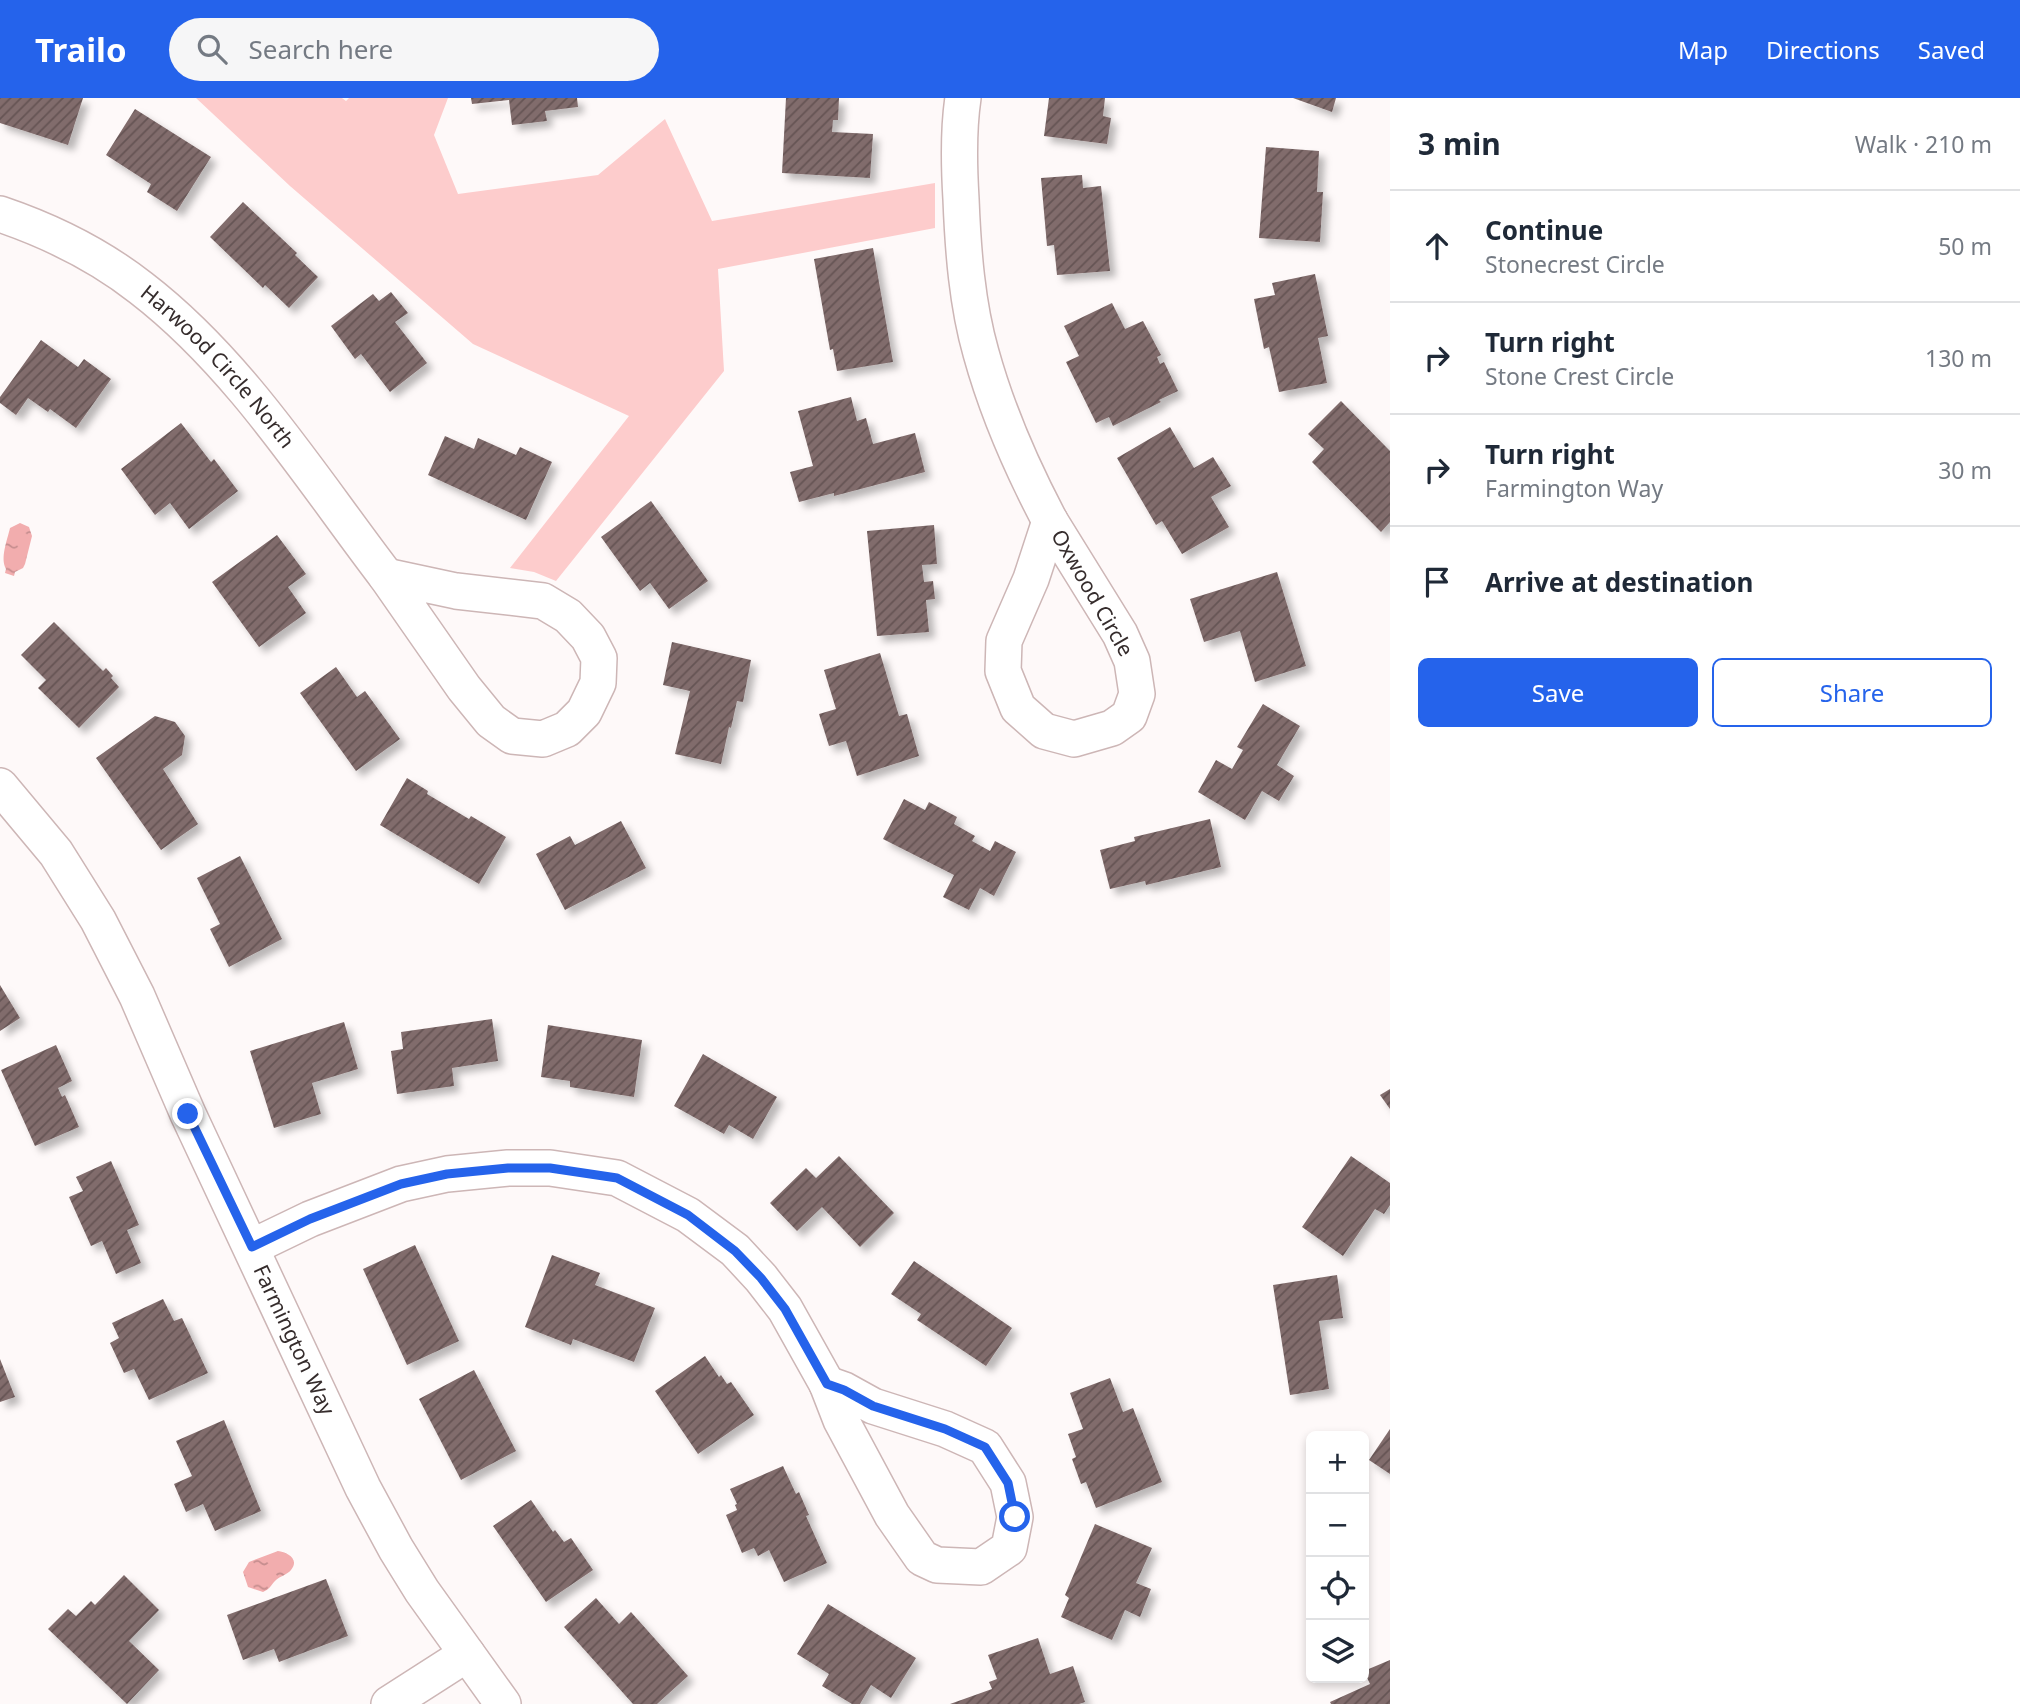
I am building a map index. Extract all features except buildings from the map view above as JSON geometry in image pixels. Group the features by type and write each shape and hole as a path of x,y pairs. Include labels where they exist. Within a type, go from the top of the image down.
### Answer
{"street":[{"name":"Oxwood Circle","path":"963,98 959,170 963,259 980,351 1001,413 1050,521 1120,634 1132,661 1137,694 1129,716 1112,728 1074,739 1044,731 1018,708 1003,671 1004,640 1031,579 1050,521"},
{"name":"Harwood Circle North","path":"0,214 33,225 93,255 141,287 185,326 276,427 386,576 464,688 491,721 512,736 542,739 567,729 584,712 598,683 599,658 588,637 568,616 543,601 456,591 386,576"},
{"name":"Farmington Way","path":"2,791 55,853 98,920 137,996 188,1114 363,1488 402,1560 503,1704"},
{"path":"252,1247 310,1219 401,1184 447,1174 508,1168 550,1168 617,1178 688,1215 735,1251 761,1278 785,1309 827,1384 841,1420 891,1515 922,1558 937,1565 981,1567 1009,1548 1015,1517 1008,1483 985,1447 945,1429 873,1406 827,1384"},
{"path":"389,1704 467,1654"}],"shaded area":[{"path":"196,98 342,98 346,101 349,98 448,98 434,135 458,194 598,175 665,119 712,221 935,183 935,228 718,269 724,371 556,581 534,572 510,568 629,416 473,344 290,186"}],"water":[{"path":"20,523 29,527 32,536 25,564 14,576 5,573 4,555 10,528"},
{"path":"278,1551 293,1559 291,1570 263,1592 248,1587 243,1572 249,1562"}],"route":[{"path":"188,1114 252,1247 310,1219 401,1184 447,1174 508,1168 550,1168 617,1178 688,1215 710,1229 735,1251 785,1309 827,1384 873,1406 945,1429 985,1447 1008,1483 1015,1517"}]}
